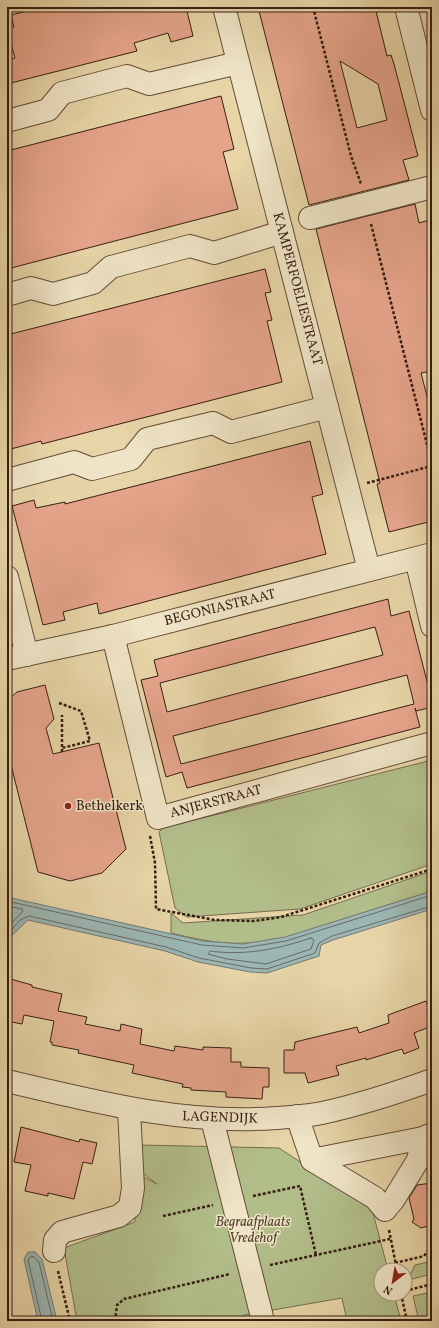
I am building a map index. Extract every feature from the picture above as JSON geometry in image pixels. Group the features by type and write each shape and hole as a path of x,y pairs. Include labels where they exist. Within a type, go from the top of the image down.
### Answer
{"street":[{"name":"KAMPERFOELIESTRAAT","path":"224,7 369,570"},
{"path":"406,7 432,110"},
{"path":"7,121 48,110 62,93 127,76 149,84 238,63"},
{"path":"310,218 432,187"},
{"path":"7,295 31,288 53,294 93,283 111,267 190,246 214,253 282,232"},
{"path":"7,480 74,462 92,469 131,459 147,439 213,423 231,432 327,407"},
{"path":"424,557 432,626"},
{"name":"BEGONIASTRAAT","path":"17,657 113,636 424,557"},
{"path":"7,577 17,657"},
{"name":"ANJERSTRAAT","path":"113,636 158,818 432,743"},
{"name":"LAGENDIJK","path":"7,1080 129,1110 176,1117 258,1119 321,1113 378,1099 432,1080"},
{"path":"54,1251 55,1240 62,1232 119,1216 130,1207 133,1188 129,1110"},
{"path":"297,1116 312,1160 375,1198 384,1210 394,1198 418,1160 427,1136"},
{"path":"212,1119 263,1321"},
{"path":"312,1160 427,1136"}],"path":[{"path":"313,7 351,156 358,172 432,465 348,488"},
{"path":"59,703 81,711 90,741 62,748"},
{"path":"62,715 62,752"},
{"path":"158,818 149,828 155,863 156,909 207,918 254,921 281,917 432,869"},
{"path":"384,1210 395,1262 424,1256 432,1245"},
{"path":"54,1251 70,1321"},
{"path":"413,1289 432,1284"},
{"path":"403,1302 407,1321"}],"green space":[{"path":"432,760 432,864 300,909 187,917 175,908 159,832 163,828"},
{"path":"432,871 432,891 285,938 254,943 227,943 201,940 171,933 171,913 183,923 303,915"},
{"name":"Begraafplaats Vredehof","path":"139,1145 279,1148 372,1209 386,1262 373,1262 373,1302 396,1302 401,1321 347,1321 342,1298 244,1315 245,1321 77,1321 64,1248 135,1222 136,1173 157,1184 140,1171"},
{"path":"432,1256 432,1274 413,1279 413,1269 415,1265 428,1262"},
{"path":"432,1292 432,1321 419,1321 413,1296"}],"water":[{"path":"432,891 432,909 333,940 321,945 319,956 267,973 250,972 198,962 165,951 28,920 7,940 7,897 203,941 243,944 285,937"},
{"path":"28,1252 35,1252 42,1259 57,1321 38,1321 24,1259"}],"building":[{"path":"44,7 186,7 193,36 171,42 168,33 134,43 137,51 7,84 7,60 15,58 7,30 14,27 11,15"},
{"path":"258,7 375,7 387,56 391,55 394,64 418,156 403,160 409,180 309,205","holes":["340,61 378,84 387,120 357,128"]},
{"path":"221,96 234,149 223,152 238,209 11,268 7,252 7,151"},
{"path":"415,204 419,223 429,220 432,231 432,371 421,373 429,404 432,403 432,521 389,532 377,484 380,483 316,229"},
{"path":"265,269 271,292 265,293 272,320 267,321 282,382 42,444 41,441 7,450 7,335"},
{"path":"310,441 323,494 312,497 326,554 99,614 97,603 63,612 65,620 43,625 12,506 34,500 36,508 65,502 65,504"},
{"path":"388,599 391,616 409,611 432,701 432,707 416,711 415,708 420,727 187,788 182,772 166,777 141,680 158,676 154,660","holes":["375,627 383,655 167,712 160,683","407,675 414,704 181,764 173,736"]},
{"name":"Bethelkerk","path":"45,685 54,719 46,728 53,754 99,743 126,849 102,873 70,881 38,872 7,749 7,701 17,692"},
{"path":"7,978 32,985 32,987 62,994 58,1011 87,1017 85,1024 120,1031 121,1024 142,1029 140,1044 174,1051 175,1046 203,1050 203,1047 231,1048 231,1062 241,1062 241,1067 269,1068 269,1087 263,1087 262,1099 226,1097 226,1092 191,1090 191,1088 182,1087 183,1084 132,1073 134,1065 78,1053 79,1050 52,1045 52,1042 50,1042 54,1021 24,1015 22,1024 7,1021"},
{"path":"426,1001 432,1017 432,1026 414,1033 419,1048 404,1054 402,1049 366,1060 366,1058 336,1066 339,1075 308,1083 305,1073 284,1073 284,1050 294,1050 295,1042 357,1027 359,1033 389,1023 388,1015"},
{"path":"21,1127 79,1142 80,1139 97,1143 92,1164 83,1162 74,1199 48,1193 48,1196 25,1191 31,1165 14,1162"},
{"path":"432,1183 432,1225 421,1228 412,1222 414,1219 409,1198 417,1185"}],"place":[{"name":"Bethelkerk","path":"68,806"}]}
